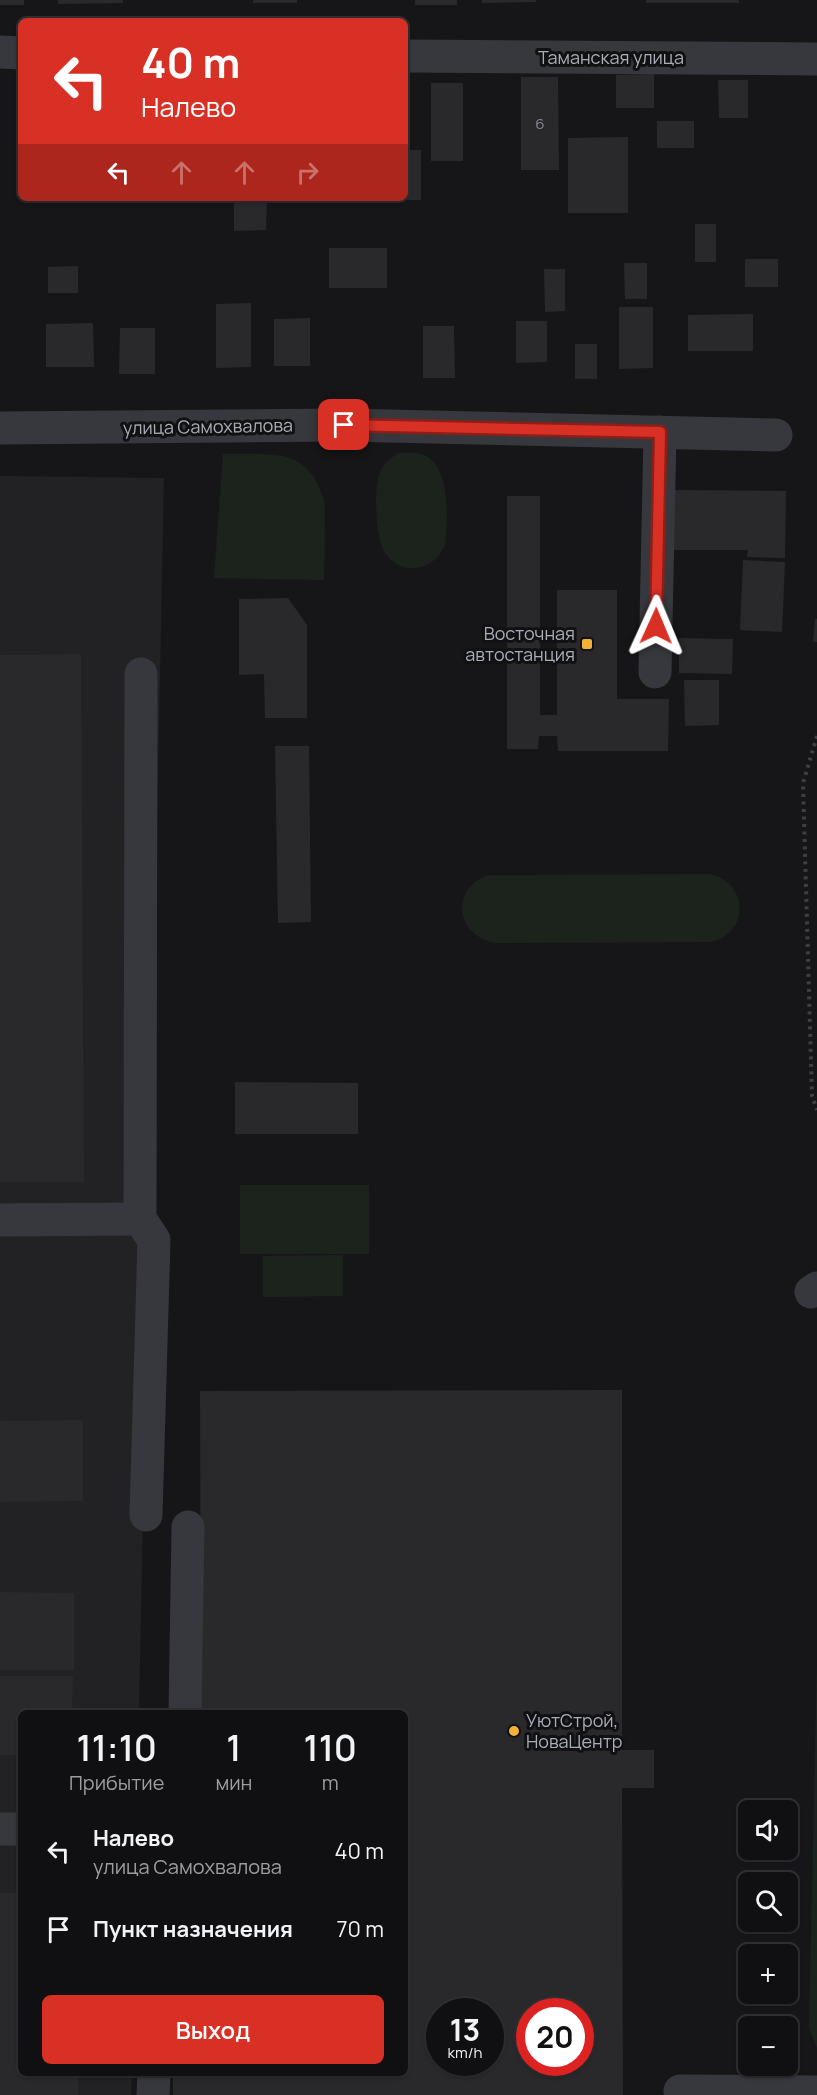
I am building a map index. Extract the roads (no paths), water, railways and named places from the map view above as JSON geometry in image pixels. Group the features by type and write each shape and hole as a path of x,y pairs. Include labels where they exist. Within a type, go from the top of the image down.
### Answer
{"street":[{"path":"0,52 18,53"},
{"name":"Таманская улица","path":"408,56 817,59"},
{"name":"улица Самохвалова","path":"0,429 344,425 776,435"},
{"path":"655,672 660,432"},
{"path":"141,674 140,1220 154,1240 146,1515"},
{"path":"0,1220 140,1220"},
{"path":"185,1710 188,1527"},
{"path":"0,1828 18,1829"},
{"path":"153,2095 154,2076"},
{"path":"680,2091 817,2092"}],"place":[{"name":"Восточная автостанция","path":"587,644"},
{"name":"УютСтрой, НоваЦентр","path":"514,1731"}]}
